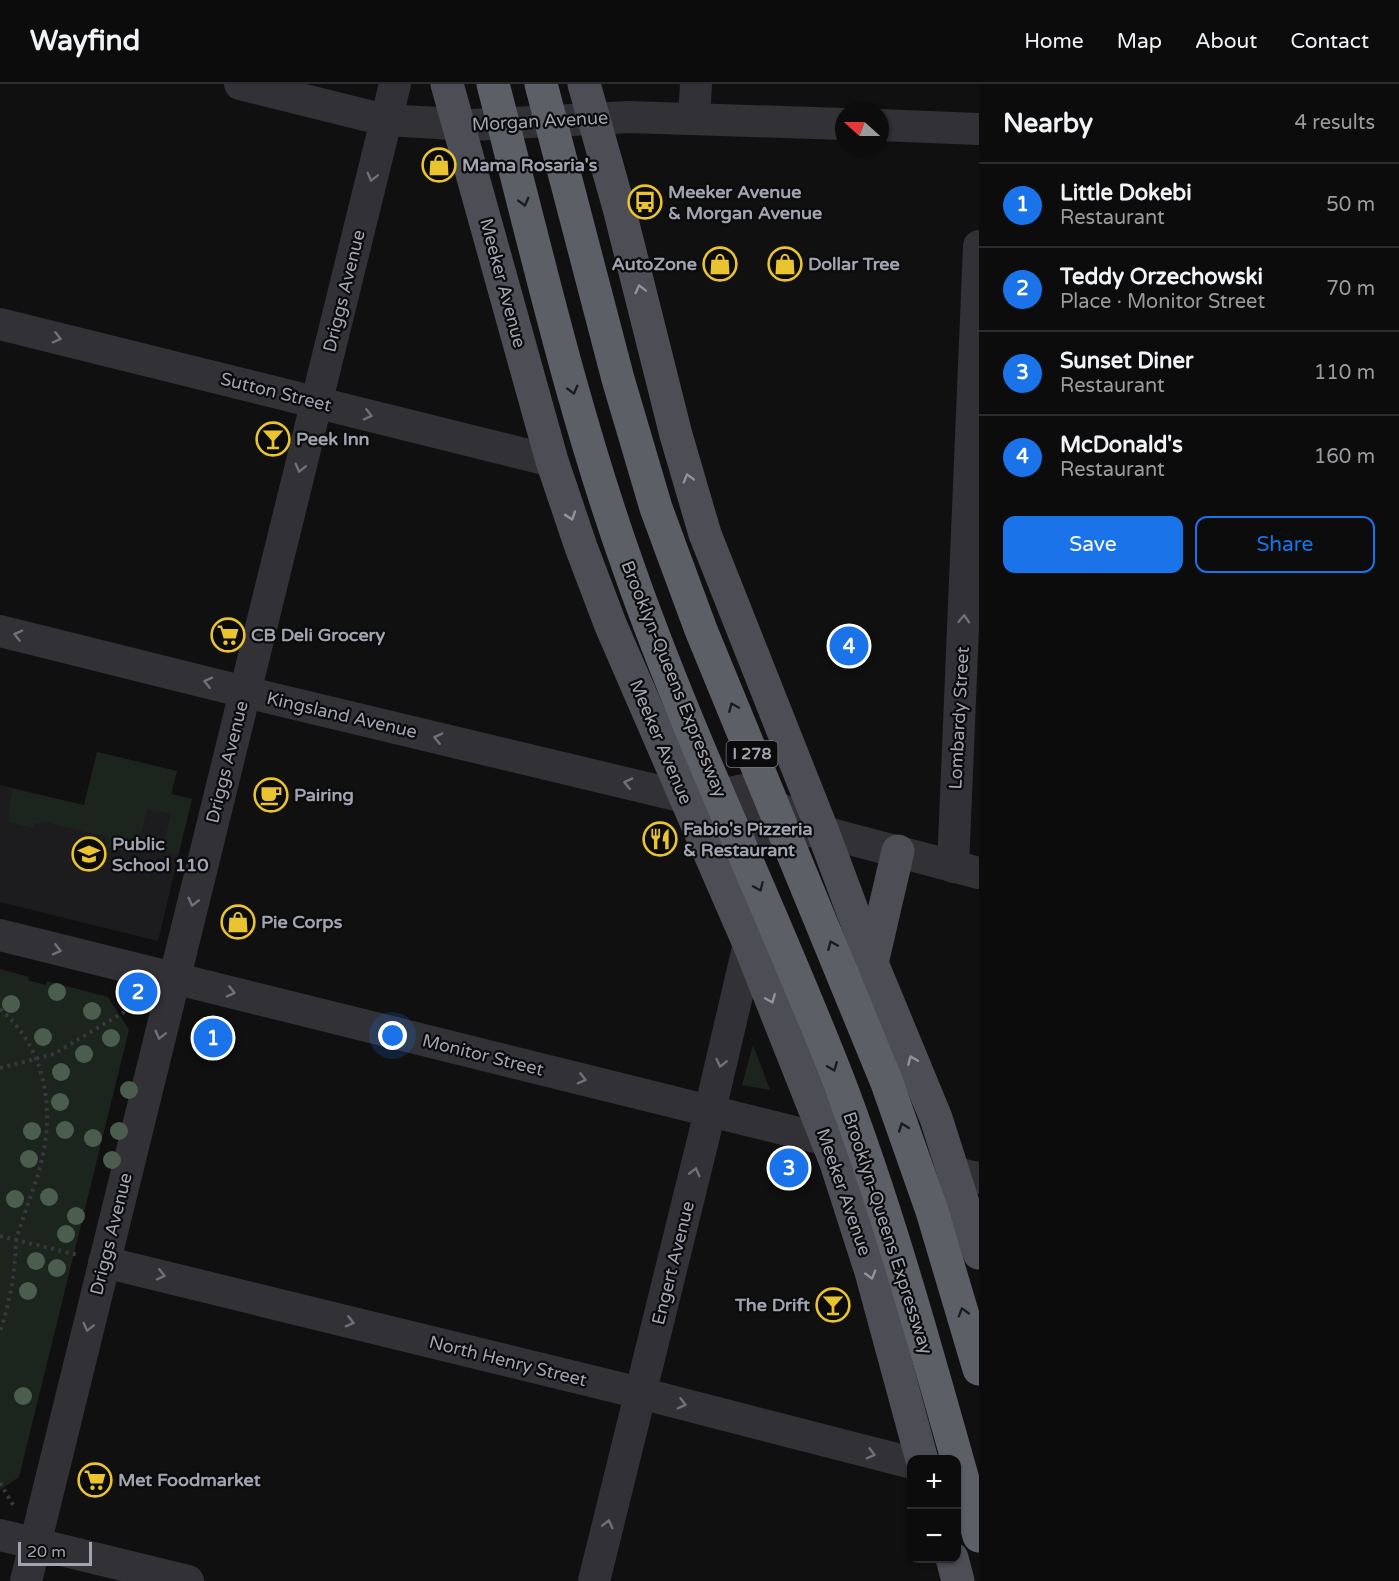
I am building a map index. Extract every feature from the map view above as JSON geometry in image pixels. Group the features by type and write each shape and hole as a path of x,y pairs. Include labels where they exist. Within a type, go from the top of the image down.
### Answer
{"highway":[{"name":"Brooklyn-Queens Expressway","path":"493,84 586,438 613,523 678,694 821,1036 870,1164 908,1286 979,1536"},
{"name":"I 278","path":"541,84 618,379 660,518 701,630 887,1083 932,1211 979,1368"}],"main road":[{"name":"Meeker Avenue","path":"447,84 552,461 581,547 610,626 749,944 851,1204 921,1455"},
{"path":"584,84 619,208 676,435 705,534 823,832 872,963 936,1118 967,1176 979,1253"},
{"path":"872,963 898,851"},
{"path":"953,1563 958,1581"}],"street":[{"name":"Morgan Avenue","path":"240,84 385,120 459,124 594,118 694,118 835,124"},
{"name":"Driggs Avenue","path":"26,1581 93,1259 174,979 385,120 396,84"},
{"path":"694,118 696,84"},
{"path":"889,125 979,129"},
{"name":"Lombardy Street","path":"966,870 979,246"},
{"name":"Sutton Street","path":"0,324 552,461"},
{"name":"Kingsland Avenue","path":"0,631 684,797 710,796 744,790 823,832 966,870"},
{"name":"Monitor Street","path":"0,935 827,1140"},
{"name":"Engert Avenue","path":"594,1581 749,944"},
{"name":"North Henry Street","path":"93,1259 640,1393 907,1463"},
{"path":"961,1474 979,1479"},
{"path":"9,1524 35,1544 188,1581"}],"path":[{"path":"0,1068 54,1054 146,999"},
{"path":"0,1009 12,1019 38,1058 43,1079 46,1132 40,1165 16,1240 10,1292 0,1331"},
{"path":"0,1236 93,1259"},
{"path":"0,1483 9,1524"}],"shaded area":[{"name":"Public School 110","path":"97,752 177,771 171,794 192,799 158,941 0,902 0,785 84,805"},
{"path":"97,752 177,771 171,794 192,799 178,855 162,851 171,814 147,809 136,854 106,847 108,837 41,821 40,824 34,823 33,828 8,822 13,789 84,805"},
{"path":"0,969 29,977 28,980 46,985 47,981 108,997 129,1030 19,1477 0,1490"},
{"path":"753,1045 770,1090 742,1085"}],"place":[{"name":"Mama Rosaria's","path":"439,165"},
{"name":"Meeker Avenue & Morgan Avenue","path":"645,202"},
{"name":"AutoZone","path":"720,264"},
{"name":"Dollar Tree","path":"785,264"},
{"name":"Peek Inn","path":"273,439"},
{"name":"CB Deli Grocery","path":"228,635"},
{"name":"McDonald's","path":"849,646"},
{"name":"Pairing","path":"271,795"},
{"name":"Fabio's Pizzeria & Restaurant","path":"660,839"},
{"name":"Public School 110","path":"89,854"},
{"name":"Pie Corps","path":"238,922"},
{"name":"Teddy Orzechowski","path":"138,992"},
{"name":"Little Dokebi","path":"213,1038"},
{"name":"Sunset Diner","path":"789,1168"},
{"name":"The Drift","path":"833,1305"},
{"name":"Met Foodmarket","path":"95,1480"}]}
